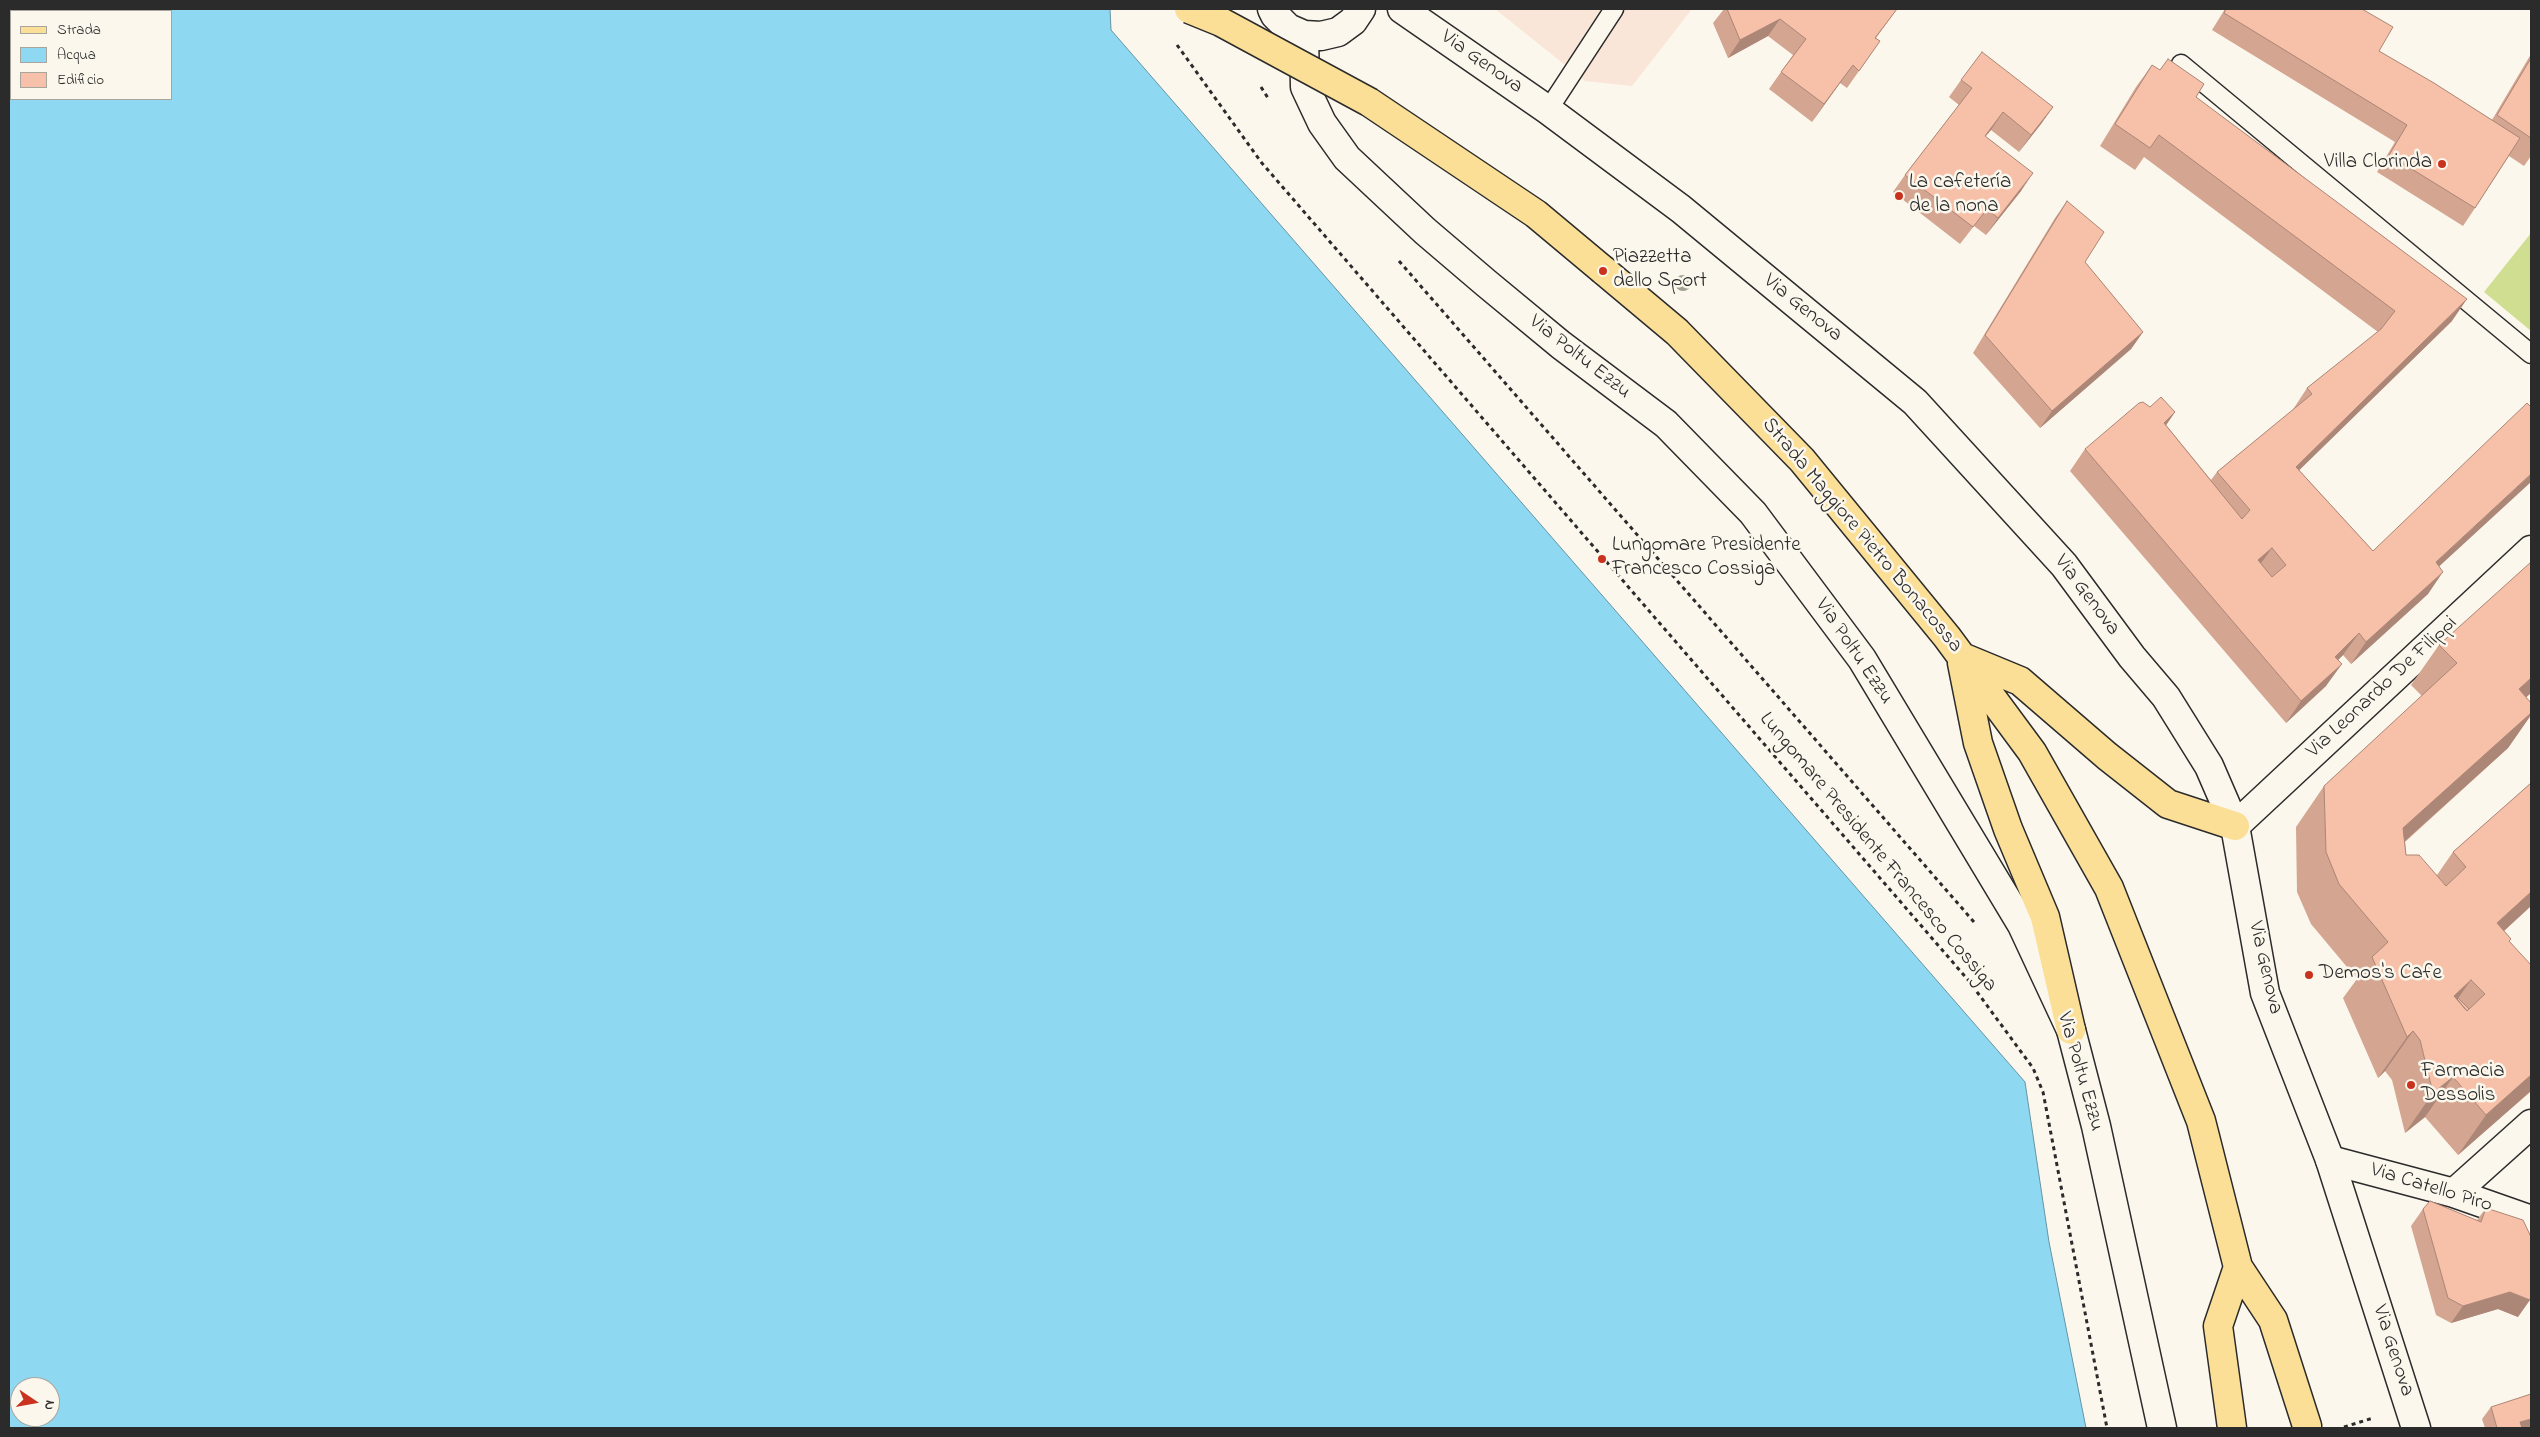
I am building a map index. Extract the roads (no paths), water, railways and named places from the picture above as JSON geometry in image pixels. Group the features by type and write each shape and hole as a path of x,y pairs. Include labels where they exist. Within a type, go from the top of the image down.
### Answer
{"main road":[{"name":"Strada Maggiore Pietro Bonacossa","path":"1189,9 1221,22 1369,102 1536,214 1677,332 1771,426 1802,460 1961,656 2032,752 2109,888 2201,1121 2238,1267 2273,1320 2307,1426"},
{"path":"1961,656 1978,743 2008,829 2045,917 2071,1030"},
{"path":"1961,656 2020,681 2107,756 2168,804 2235,826"},
{"path":"2232,1428 2218,1326 2238,1267"}],"street":[{"path":"1272,9 1275,15 1288,28 1304,35 1321,36 1338,32 1353,21 1362,9"},
{"name":"Via Genova","path":"1402,9 1548,110 1681,209 1914,402 2064,565 2132,657 2166,698 2209,766 2235,826 2265,993 2330,1160 2416,1428"},
{"name":"Via Poltu Ezzu","path":"1304,35 1306,86 1322,123 1348,158 1425,231 1486,283 1561,345 1666,424 1753,513 1862,659 2022,925 2071,1030 2098,1136 2162,1428"},
{"name":"Via Leonardo De Filippi","path":"2235,826 2531,550"},
{"path":"2454,1193 2531,1124"},
{"name":"Via Catello Piro","path":"2330,1160 2454,1193 2531,1220"}],"lane":[{"path":"1548,110 1614,9"},
{"path":"2181,64 2531,354"}],"water":[{"path":"9,9 1110,9 1111,30 2025,1082 2049,1242 2086,1428 9,1428"}],"place":[{"name":"Villa Clorinda","path":"2442,164"},
{"name":"La cafetería de la nona","path":"1899,196"},
{"name":"Piazzetta dello Sport","path":"1603,271"},
{"name":"Lungomare Presidente Francesco Cossiga","path":"1602,559"},
{"name":"Demos's Cafe","path":"2309,975"},
{"name":"Farmacia Dessolis","path":"2411,1085"}]}
